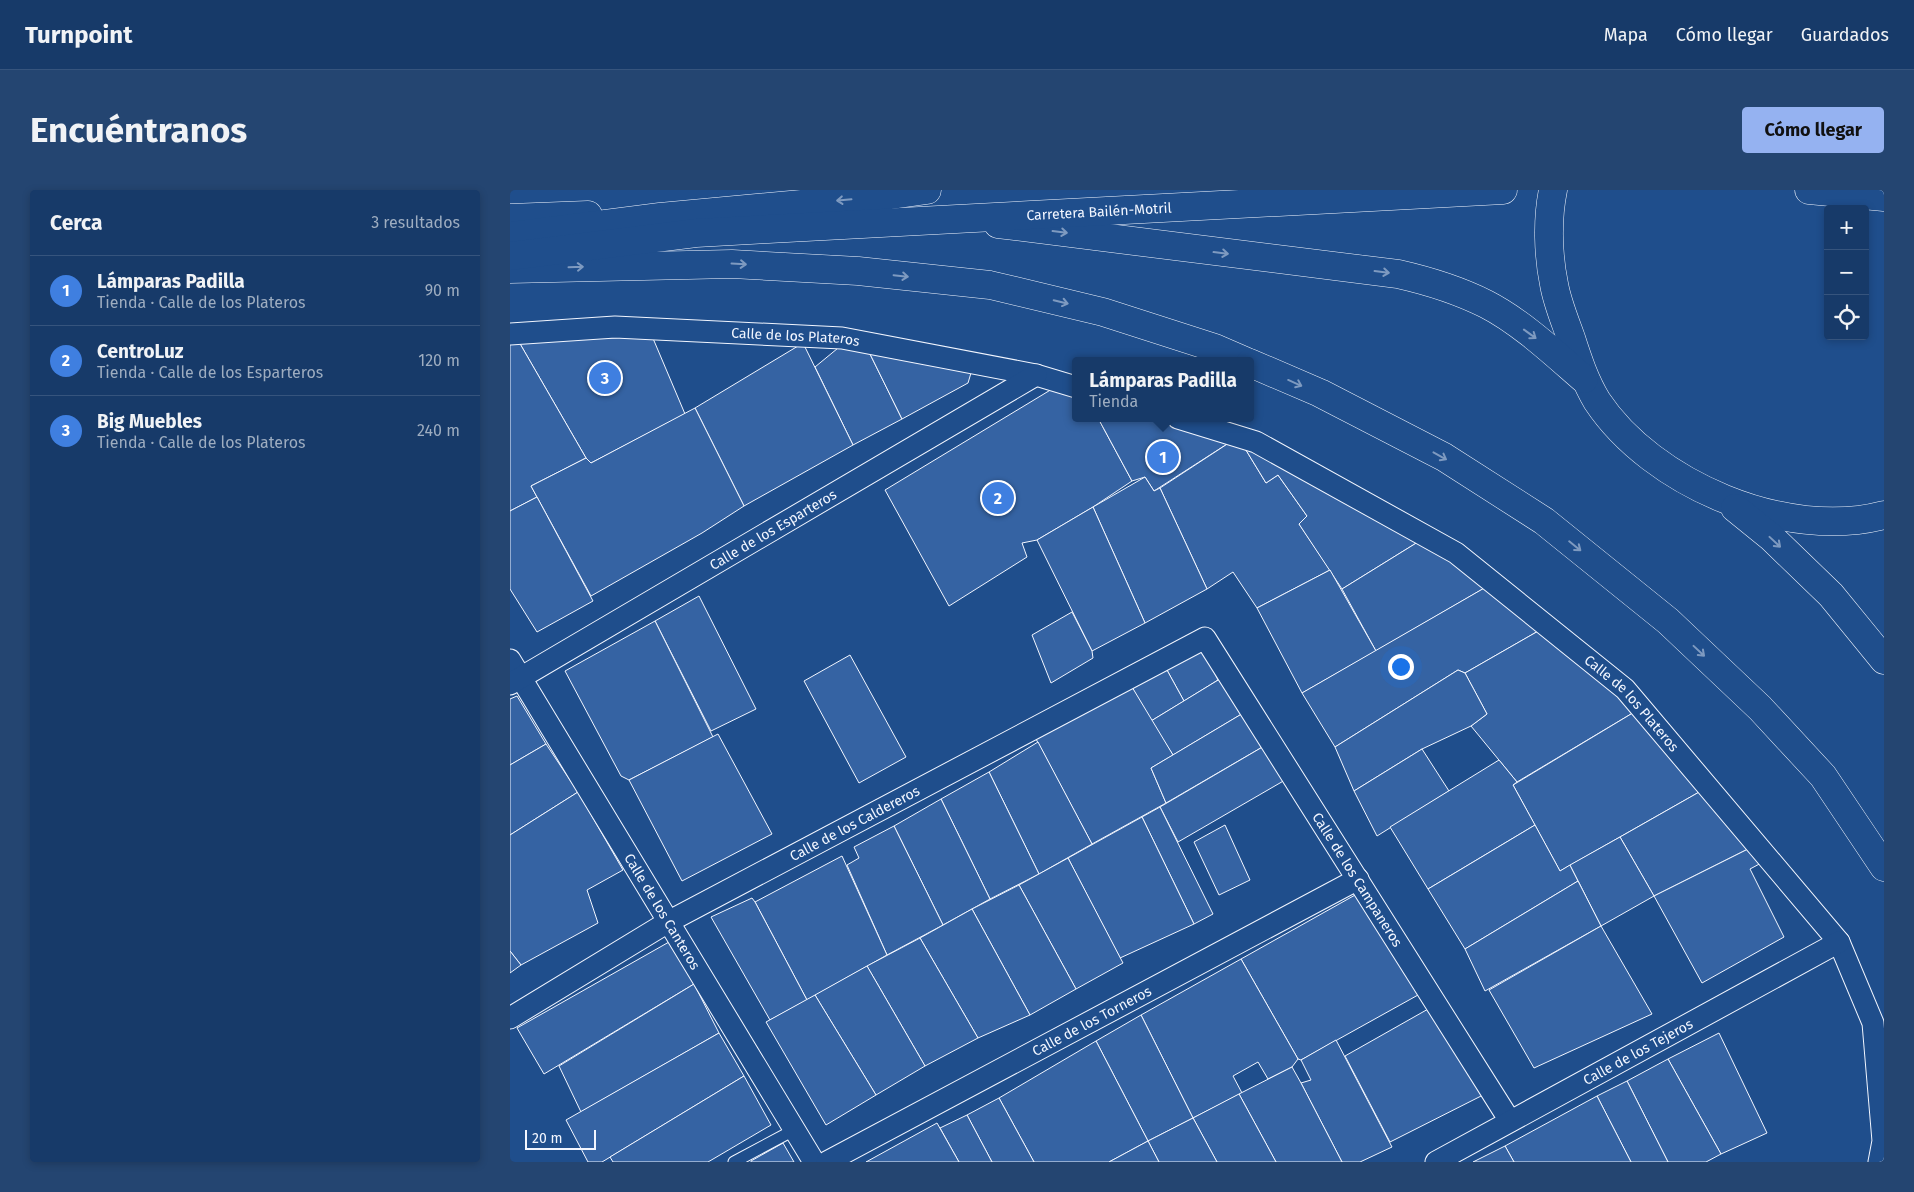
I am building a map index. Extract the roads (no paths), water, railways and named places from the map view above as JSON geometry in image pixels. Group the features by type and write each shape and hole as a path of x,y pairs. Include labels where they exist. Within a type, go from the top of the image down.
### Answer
{"main road":[{"path":"510,236 660,217 877,197 928,190"},
{"name":"Carretera Bailén-Motril","path":"696,233 1503,190"},
{"path":"1553,190 1550,204 1550,240 1554,284 1584,379 1598,402 1637,445 1680,475 1724,500 1772,538 1831,595 1884,660"},
{"path":"1810,190 1884,197"},
{"path":"510,218 614,214 660,217"},
{"path":"960,218 1398,274 1425,280 1488,305 1543,344 1584,379"},
{"path":"510,236 696,233"},
{"path":"510,256 696,233"},
{"path":"510,269 732,264 858,271 990,286 1103,312 1215,348 1236,357"},
{"path":"1254,365 1320,393 1444,458 1544,521 1668,621 1760,708 1823,776 1884,867"},
{"path":"1724,500 1763,512 1814,521 1846,521 1884,515"}],"street":[{"name":"Calle de los Plateros","path":"510,334 615,327 842,338 1036,375 1072,386"},
{"name":"Calle de los Esparteros","path":"516,681 1036,375"},
{"name":"Calle de los Plateros","path":"1191,422 1256,442 1456,553 1625,689 1839,942 1873,1023 1883,1141 1880,1162"},
{"name":"Calle de los Campaneros","path":"1205,638 1510,1121"},
{"name":"Calle de los Caldereros","path":"510,1018 668,922 1205,638"},
{"name":"Calle de los Canteros","path":"510,660 516,681 668,922 814,1162"},
{"name":"Calle de los Torneros","path":"827,1162 1358,879"},
{"name":"Calle de los Tejeros","path":"1436,1162 1839,942"}],"lane":[{"path":"734,1162 794,1130"}],"place":[{"name":"Big Muebles","path":"605,378"},
{"name":"Lámparas Padilla","path":"1163,457"},
{"name":"CentroLuz","path":"998,498"}]}
